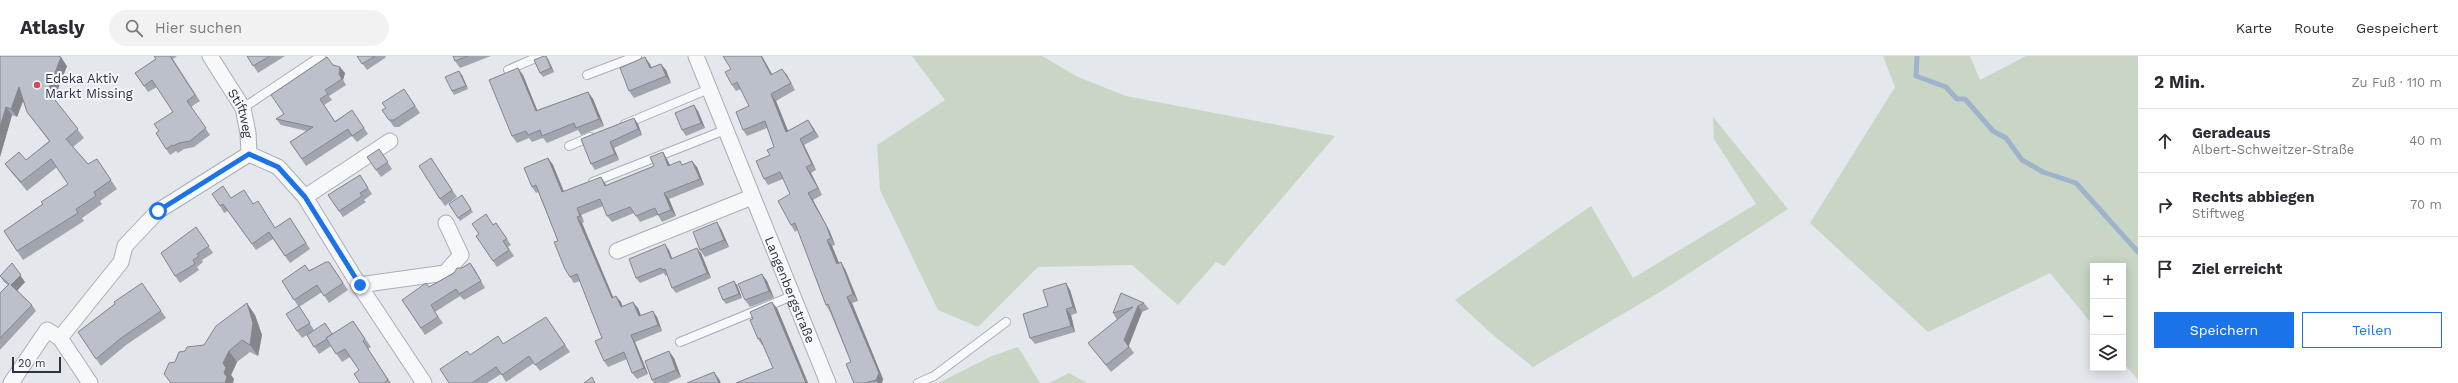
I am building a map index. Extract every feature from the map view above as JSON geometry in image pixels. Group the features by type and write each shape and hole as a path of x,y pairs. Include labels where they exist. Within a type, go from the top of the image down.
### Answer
{"street":[{"name":"Stiftweg","path":"210,56 243,108 248,133 249,154 278,167 305,197 424,383"},
{"name":"Langenbergstraße","path":"696,56 828,383"},
{"path":"305,197 390,140"},
{"path":"60,338 121,262 125,246 158,211 249,154"},
{"path":"617,251 752,197"},
{"path":"360,285 445,273 461,255 446,223"},
{"path":"11,383 47,330 60,338 90,383"}],"lane":[{"path":"243,108 321,56"},
{"path":"508,70 540,56"},
{"path":"587,75 637,56"},
{"path":"620,126 709,89"},
{"path":"582,186 725,130"},
{"path":"568,146 598,134"},
{"path":"680,342 792,296"},
{"path":"918,383 934,376 1006,322"}],"green space":[{"path":"912,56 1042,56 1078,77 1126,96 1335,136 1224,266 1216,262 1178,305 1132,265 1038,267 978,327 938,310 880,190 877,145 945,100"},
{"path":"1883,56 1970,56 1980,80 2026,56 2138,56 2138,380 2126,366 2126,263 2090,263 2090,321 2050,273 1928,332 1810,223 1895,87"},
{"path":"1713,117 1788,209 1660,292 1533,367 1493,335 1455,300 1591,206 1633,278 1756,204 1714,139"},
{"path":"1018,347 1040,383 938,383 992,356"},
{"path":"1069,373 1087,383 1049,383"}],"building":[{"path":"0,56 61,57 48,91 78,129 66,139 88,164 97,159 111,180 94,192 96,196 76,209 78,213 17,251 4,231 43,204 41,202 68,184 51,159 21,182 5,164 19,152 26,160 50,141 27,112 19,87 11,109 6,107 0,127"},
{"path":"154,56 170,56 195,95 187,101 206,128 190,141 172,145 166,149 156,133 159,131 154,124 173,112 152,80 144,86 135,73 156,59"},
{"path":"247,56 270,56 253,66"},
{"path":"357,56 375,56 362,64"},
{"path":"453,56 468,56 455,61"},
{"path":"546,56 551,68 540,73 534,60"},
{"path":"723,56 761,56 771,75 782,69 791,83 771,94 786,132 808,120 814,131 800,139 812,164 806,167 818,188 808,193 826,225 831,238 827,240 837,264 841,262 853,294 847,297 879,373 876,380 865,383 854,383 846,364 851,362 828,304 826,305 795,223 791,225 778,201 790,194 780,172 764,179 756,161 770,155 767,150 774,147 765,121 743,130 736,112 749,106 737,82 732,85 725,72 731,69"},
{"path":"327,57 333,65 340,67 339,74 342,79 325,90 328,94 320,99 335,122 352,110 364,128 352,136 348,129 302,159 290,142 313,127 276,119 284,114 271,95"},
{"path":"645,57 650,68 661,64 666,76 629,91 620,68"},
{"path":"518,68 536,111 588,92 599,119 576,128 574,123 542,136 540,130 528,135 526,131 512,136 489,80"},
{"path":"459,71 466,86 452,91 445,77"},
{"path":"404,89 415,106 394,120 389,120 382,110 386,108 382,103"},
{"path":"694,105 701,123 682,130 675,113"},
{"path":"634,118 638,129 610,142 615,154 591,164 581,139"},
{"path":"379,149 388,162 376,170 367,157"},
{"path":"663,152 668,166 680,161 682,165 692,161 700,179 664,193 671,210 658,215 655,208 636,216 630,207 607,216 600,199 577,208 580,216 577,217 612,298 616,296 621,307 633,302 639,316 653,311 658,325 631,335 644,368 632,373 624,352 604,361 595,341 602,338 577,274 570,277 565,269 554,242 558,241 536,185 532,187 524,168 548,158 562,192 601,177 605,186 654,166 650,157"},
{"path":"431,158 452,190 440,199 419,166"},
{"path":"360,175 368,188 360,193 362,196 339,211 328,195"},
{"path":"223,186 231,198 244,190 253,204 258,201 275,228 290,218 306,243 285,256 269,232 252,244 223,204 220,206 212,194"},
{"path":"462,195 471,209 458,218 449,204"},
{"path":"486,214 493,225 496,223 507,239 503,241 509,250 493,261 476,236 479,234 472,224"},
{"path":"717,222 724,240 700,250 693,232"},
{"path":"196,227 209,246 197,254 199,256 193,260 195,264 175,276 161,253"},
{"path":"665,244 671,259 697,248 707,273 672,288 665,269 662,270 661,268 636,278 629,259"},
{"path":"326,262 329,262 343,283 324,296 317,285 294,300 282,281 305,265 309,271"},
{"path":"12,263 21,275 11,285 32,305 0,338 0,293 9,284 0,276"},
{"path":"470,263 481,281 459,294 456,289 431,305 438,317 421,328 402,300 426,283 429,287 454,273 457,268 462,268"},
{"path":"762,274 769,291 745,300 738,284"},
{"path":"734,281 739,294 723,300 718,288"},
{"path":"142,283 161,311 121,338 96,359 78,332 115,304 114,302"},
{"path":"1066,283 1073,307 1066,309 1071,326 1030,338 1023,314 1048,306 1043,290"},
{"path":"1121,293 1144,303 1138,306 1124,340 1129,347 1106,365 1088,343 1133,307 1113,313"},
{"path":"772,302 806,383 736,383 773,368 760,338 758,339 750,320 753,319 750,312"},
{"path":"247,303 253,323 250,345 242,340 229,351 223,363 226,368 224,373 227,377 225,383 171,383 164,374 169,363 175,362 179,352 185,351 187,347 204,345 216,326"},
{"path":"299,306 310,323 297,331 286,314"},
{"path":"546,317 565,345 535,365 529,356 502,375 496,367 472,383 449,383 440,369 467,351 470,355 498,336 503,344"},
{"path":"353,321 365,339 363,341 388,380 384,383 360,383 354,374 359,370 345,349 336,354 326,338"},
{"path":"325,323 332,334 314,347 307,335"},
{"path":"669,351 676,370 652,380 645,361"},
{"path":"714,372 719,383 687,383"},
{"path":"592,377 595,383 584,383"}],"waterway":[{"path":"1917,56 1916,76 1946,87 1957,99 1965,99 1993,131 2006,138 2022,160 2043,172 2076,183 2138,252"}],"place":[{"name":"Edeka Aktiv Markt Missing","path":"37,85"}],"route":[{"path":"158,211 249,154 278,167 305,197 360,285"}]}
